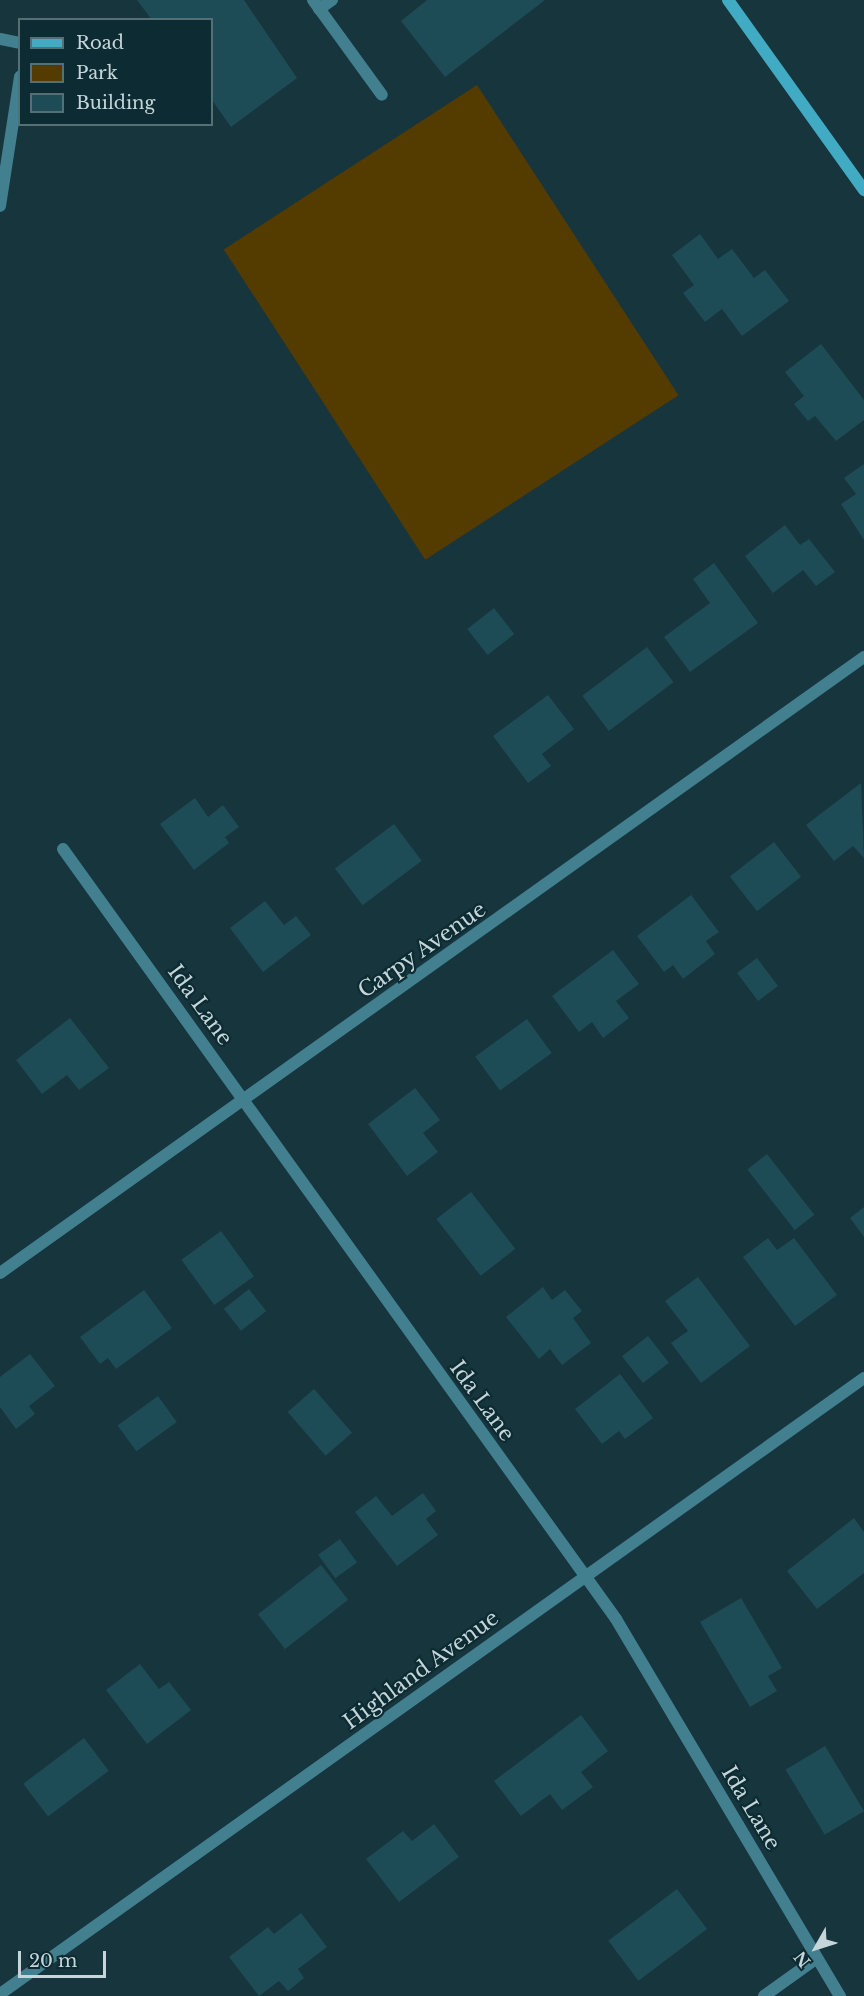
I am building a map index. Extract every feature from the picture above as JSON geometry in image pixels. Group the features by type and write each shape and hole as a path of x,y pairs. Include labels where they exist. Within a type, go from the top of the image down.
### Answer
{"street":[{"path":"332,0 316,4 382,95"},
{"path":"728,0 864,190"},
{"path":"0,39 18,43"},
{"path":"0,206 18,90"},
{"name":"Carpy Avenue","path":"0,1273 864,657"},
{"name":"Ida Lane","path":"63,849 586,1576 840,1996"},
{"name":"Highland Avenue","path":"0,1994 864,1378"},
{"path":"764,1996 817,1958"}],"green space":[{"path":"477,85 679,395 425,560 224,249"}],"building":[{"path":"137,0 244,0 297,78 231,127 213,101 213,18 150,18"},
{"path":"427,0 545,0 445,77 401,21"},
{"path":"700,234 718,259 732,249 754,278 765,270 789,301 742,336 722,309 705,322 683,293 694,285 672,255"},
{"path":"821,344 864,400 864,420 836,441 815,416 808,421 794,404 804,396 785,372"},
{"path":"864,464 864,540 841,504 856,494 844,478"},
{"path":"785,525 800,545 809,539 835,572 816,586 803,570 773,593 745,556"},
{"path":"714,563 758,623 690,672 664,637 710,603 693,579"},
{"path":"494,608 514,634 488,655 467,629"},
{"path":"647,647 673,682 609,731 582,696"},
{"path":"548,695 574,729 542,754 551,766 528,783 493,736"},
{"path":"861,783 864,858 853,846 834,861 806,825"},
{"path":"195,798 208,817 223,805 239,827 225,837 229,843 194,870 160,824"},
{"path":"394,824 422,861 363,905 335,869"},
{"path":"774,842 801,877 757,911 730,876"},
{"path":"691,895 719,932 706,941 715,954 683,979 673,965 664,972 637,936"},
{"path":"265,901 284,925 296,916 311,935 263,972 230,928"},
{"path":"613,950 639,984 616,1001 629,1018 603,1038 592,1022 579,1032 552,996"},
{"path":"757,958 778,986 758,1001 737,973"},
{"path":"70,1018 109,1068 79,1090 67,1075 42,1094 16,1060"},
{"path":"527,1019 552,1053 500,1091 475,1057"},
{"path":"415,1088 440,1120 423,1133 438,1152 407,1176 368,1124"},
{"path":"767,1154 814,1215 795,1230 747,1169"},
{"path":"471,1192 515,1249 481,1276 436,1219"},
{"path":"864,1207 864,1237 850,1218"},
{"path":"221,1231 254,1276 214,1305 181,1260"},
{"path":"768,1238 777,1250 794,1238 837,1295 795,1326 743,1257"},
{"path":"698,1277 750,1346 701,1383 671,1343 688,1331 665,1301"},
{"path":"543,1287 552,1300 565,1290 582,1311 573,1318 591,1343 562,1365 550,1349 539,1359 506,1317"},
{"path":"249,1289 266,1311 241,1331 224,1309"},
{"path":"144,1290 172,1328 116,1369 108,1358 100,1364 80,1337"},
{"path":"648,1336 669,1363 643,1383 622,1356"},
{"path":"30,1354 55,1386 29,1406 35,1414 16,1429 0,1407 0,1377"},
{"path":"620,1374 653,1418 625,1439 619,1431 602,1444 575,1409"},
{"path":"314,1389 352,1433 326,1456 288,1412"},
{"path":"158,1396 177,1422 136,1451 118,1425"},
{"path":"423,1493 436,1511 426,1519 438,1535 397,1566 355,1512 376,1496 392,1516"},
{"path":"854,1518 864,1532 864,1573 817,1609 787,1571"},
{"path":"340,1539 357,1562 335,1578 318,1555"},
{"path":"321,1565 348,1600 285,1649 258,1614"},
{"path":"741,1598 782,1668 768,1676 777,1691 750,1707 700,1622"},
{"path":"140,1664 159,1689 169,1682 191,1710 147,1744 106,1690"},
{"path":"581,1715 608,1751 581,1772 593,1787 562,1810 550,1794 521,1816 494,1781"},
{"path":"84,1738 109,1771 48,1816 23,1784"},
{"path":"825,1746 864,1811 825,1835 786,1770"},
{"path":"434,1824 459,1857 399,1902 366,1859 403,1831 412,1841"},
{"path":"677,1889 707,1929 638,1981 608,1941"},
{"path":"301,1913 327,1947 298,1969 304,1978 288,1991 279,1981 259,1996 229,1957 268,1927 274,1934"}]}
